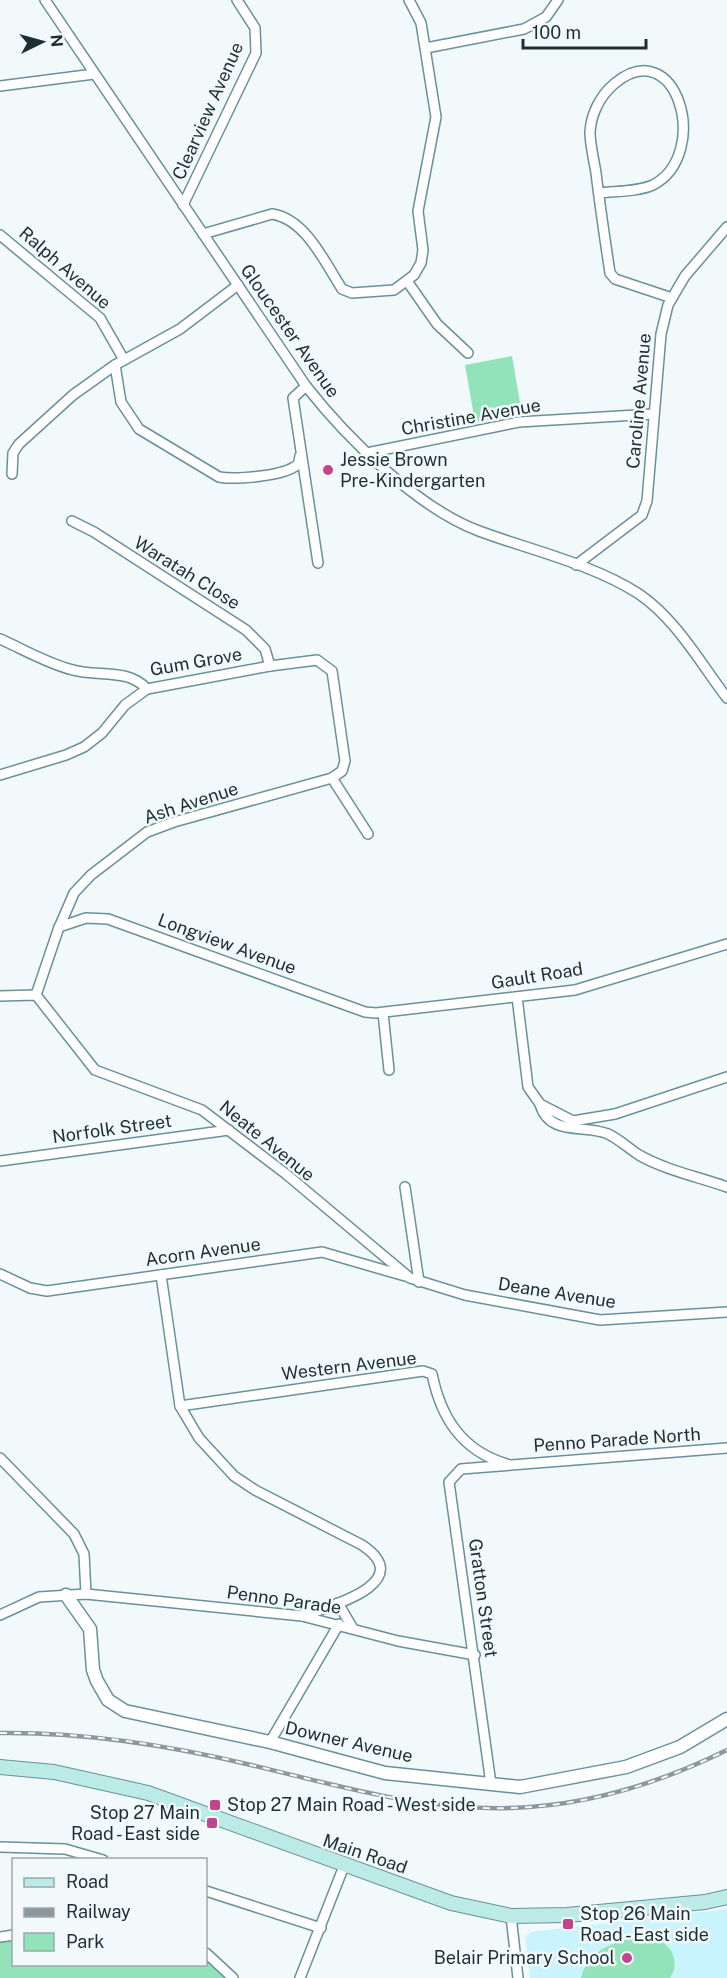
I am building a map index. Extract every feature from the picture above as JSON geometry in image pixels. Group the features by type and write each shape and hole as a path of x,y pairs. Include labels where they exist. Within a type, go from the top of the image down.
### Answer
{"main road":[{"name":"Main Road","path":"0,1767 54,1772 148,1793 451,1903 511,1916 567,1915 705,1902 727,1897"}],"street":[{"name":"Gloucester Avenue","path":"45,0 306,386 327,413 367,453 440,511 477,530 576,565 630,589 656,608 727,698"},
{"name":"Clearview Avenue","path":"183,205 256,53 255,28 237,0"},
{"path":"203,234 272,214 282,215 300,228 342,289 352,293 394,290 414,275 421,263 423,250 418,211 436,122 421,23 409,0"},
{"path":"426,48 524,29 546,17 558,0"},
{"path":"598,193 644,188 655,184 669,169 681,150 684,136 682,107 666,80 656,72 642,70 628,74 602,95 594,112 590,132 598,193 610,273 615,279 672,297"},
{"path":"0,86 94,74"},
{"name":"Caroline Avenue","path":"576,565 642,515 647,501 661,334 672,297 685,276 727,227"},
{"name":"Ralph Avenue","path":"0,235 100,318 119,362 121,402 139,429 219,477 232,479 291,469 299,462 300,456"},
{"path":"406,281 437,324 468,353"},
{"path":"12,474 13,453 73,395 119,362 180,329 238,285"},
{"path":"306,386 293,398 318,563"},
{"name":"Christine Avenue","path":"367,453 519,422 653,414"},
{"name":"Waratah Close","path":"72,521 94,531 246,630 265,649 270,666"},
{"name":"Gum Grove","path":"0,639 72,670 126,676 140,681 147,689 270,666 317,660 332,671 345,761 342,771 333,778"},
{"path":"0,775 66,755 84,747 102,733 125,705 147,689"},
{"path":"333,778 368,834"},
{"name":"Ash Avenue","path":"36,995 59,927 74,893 91,875 147,832 174,822 333,778"},
{"name":"Longview Avenue","path":"59,927 86,918 108,919 365,1012 383,1012"},
{"name":"Gault Road","path":"383,1012 575,990 727,944"},
{"path":"0,996 36,995"},
{"name":"Neate Avenue","path":"36,995 95,1070 202,1110 417,1281"},
{"path":"517,997 528,1087 540,1104 542,1112 572,1131 606,1133 640,1155 727,1187"},
{"path":"383,1012 389,1071"},
{"path":"540,1104 573,1121 615,1114 727,1077"},
{"name":"Norfolk Street","path":"0,1161 229,1130"},
{"path":"405,1187 417,1281"},
{"name":"Acorn Avenue","path":"0,1274 30,1288 47,1291 322,1252 417,1281"},
{"path":"161,1275 180,1406 199,1438 234,1476 255,1490 372,1552 379,1563 378,1577 371,1587 338,1603 302,1616"},
{"name":"Deane Avenue","path":"417,1281 465,1295 600,1320 727,1312"},
{"name":"Western Avenue","path":"180,1406 423,1371 432,1374 437,1397 450,1425 468,1445 495,1460 510,1465"},
{"name":"Penno Parade North","path":"510,1465 727,1448"},
{"path":"0,1458 74,1534 84,1554 86,1594"},
{"name":"Gratton Street","path":"491,1784 475,1655 449,1482 461,1469 510,1465"},
{"name":"Penno Parade","path":"0,1615 39,1597 86,1594 302,1616 398,1641 475,1655"},
{"name":"Downer Avenue","path":"66,1595 90,1629 93,1670 108,1700 125,1712 270,1742 385,1773 520,1787 626,1767 680,1747 727,1719"},
{"path":"338,1603 351,1627"},
{"path":"270,1742 339,1624"},
{"path":"0,1847 65,1849 96,1858"},
{"path":"300,1978 344,1866"},
{"path":"207,1891 321,1929"},
{"path":"511,1916 518,1978"},
{"path":"207,1954 233,1978"}],"shaded area":[{"name":"Belair Primary School","path":"727,1909 727,1978 530,1978 525,1937 531,1932"}],"green space":[{"path":"512,356 522,414 475,422 465,365"},
{"path":"12,1935 12,1966 207,1966 207,1954 233,1978 0,1978 0,1937"},
{"path":"649,1936 668,1946 672,1952 675,1964 670,1978 581,1978 590,1959 607,1946 628,1939"}],"railway":[{"path":"0,1733 64,1735 127,1741 220,1758 379,1795 477,1808 539,1806 594,1798 648,1783 727,1750"}],"place":[{"name":"Jessie Brown Pre-Kindergarten","path":"328,470"},
{"name":"Stop 27 Main Road - West side","path":"215,1805"},
{"name":"Stop 27 Main Road - East side","path":"212,1823"},
{"name":"Stop 26 Main Road - East side","path":"568,1924"},
{"name":"Belair Primary School","path":"627,1958"}]}
